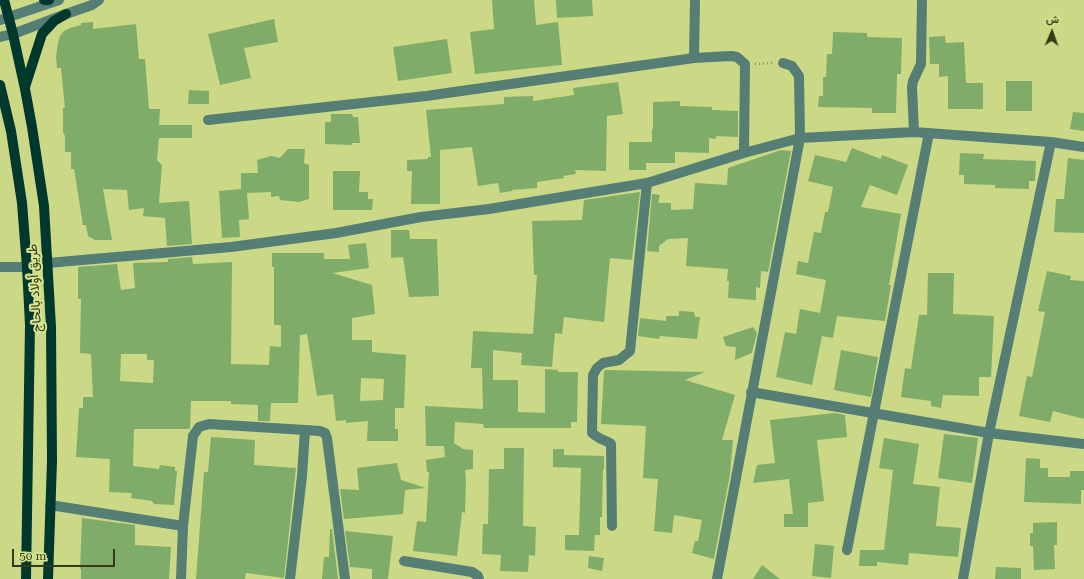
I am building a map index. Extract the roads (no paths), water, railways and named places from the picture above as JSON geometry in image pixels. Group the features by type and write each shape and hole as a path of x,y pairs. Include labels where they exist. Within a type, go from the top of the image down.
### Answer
{"main road":[{"name":"طريق أولاد بالحاج","path":"4,0 4,19 13,34 25,89 44,206 51,327 52,461 48,579"},
{"path":"44,0 49,0"},
{"path":"25,89 42,34 54,21 66,14"},
{"name":"طريق أولاد بالحاج","path":"0,87 12,131 22,203 27,267 30,325 26,579"}],"street":[{"path":"4,19 59,0"},
{"path":"0,37 13,34 92,5 99,0"},
{"path":"694,58 695,0"},
{"path":"914,132 912,87 913,81 921,64 922,0"},
{"path":"208,120 426,96 694,58 736,57 745,64 744,153"},
{"path":"717,579 800,138 799,76 792,66 783,63"},
{"path":"48,263 231,247 336,233 421,217 489,209 647,183 744,153 800,138 914,132 1051,142 1084,147"},
{"path":"847,550 930,133"},
{"path":"963,579 989,433 1051,142"},
{"path":"612,526 611,444 592,434 592,375 603,363 619,360 630,351 647,183"},
{"path":"0,267 27,267"},
{"path":"751,392 989,433 1084,444"},
{"path":"181,579 183,526 193,436 199,427 209,424 320,431 325,433 327,438 345,579"},
{"path":"290,579 302,476 305,430"},
{"path":"50,505 183,526"},
{"path":"404,561 472,572 478,576 479,579"}]}
